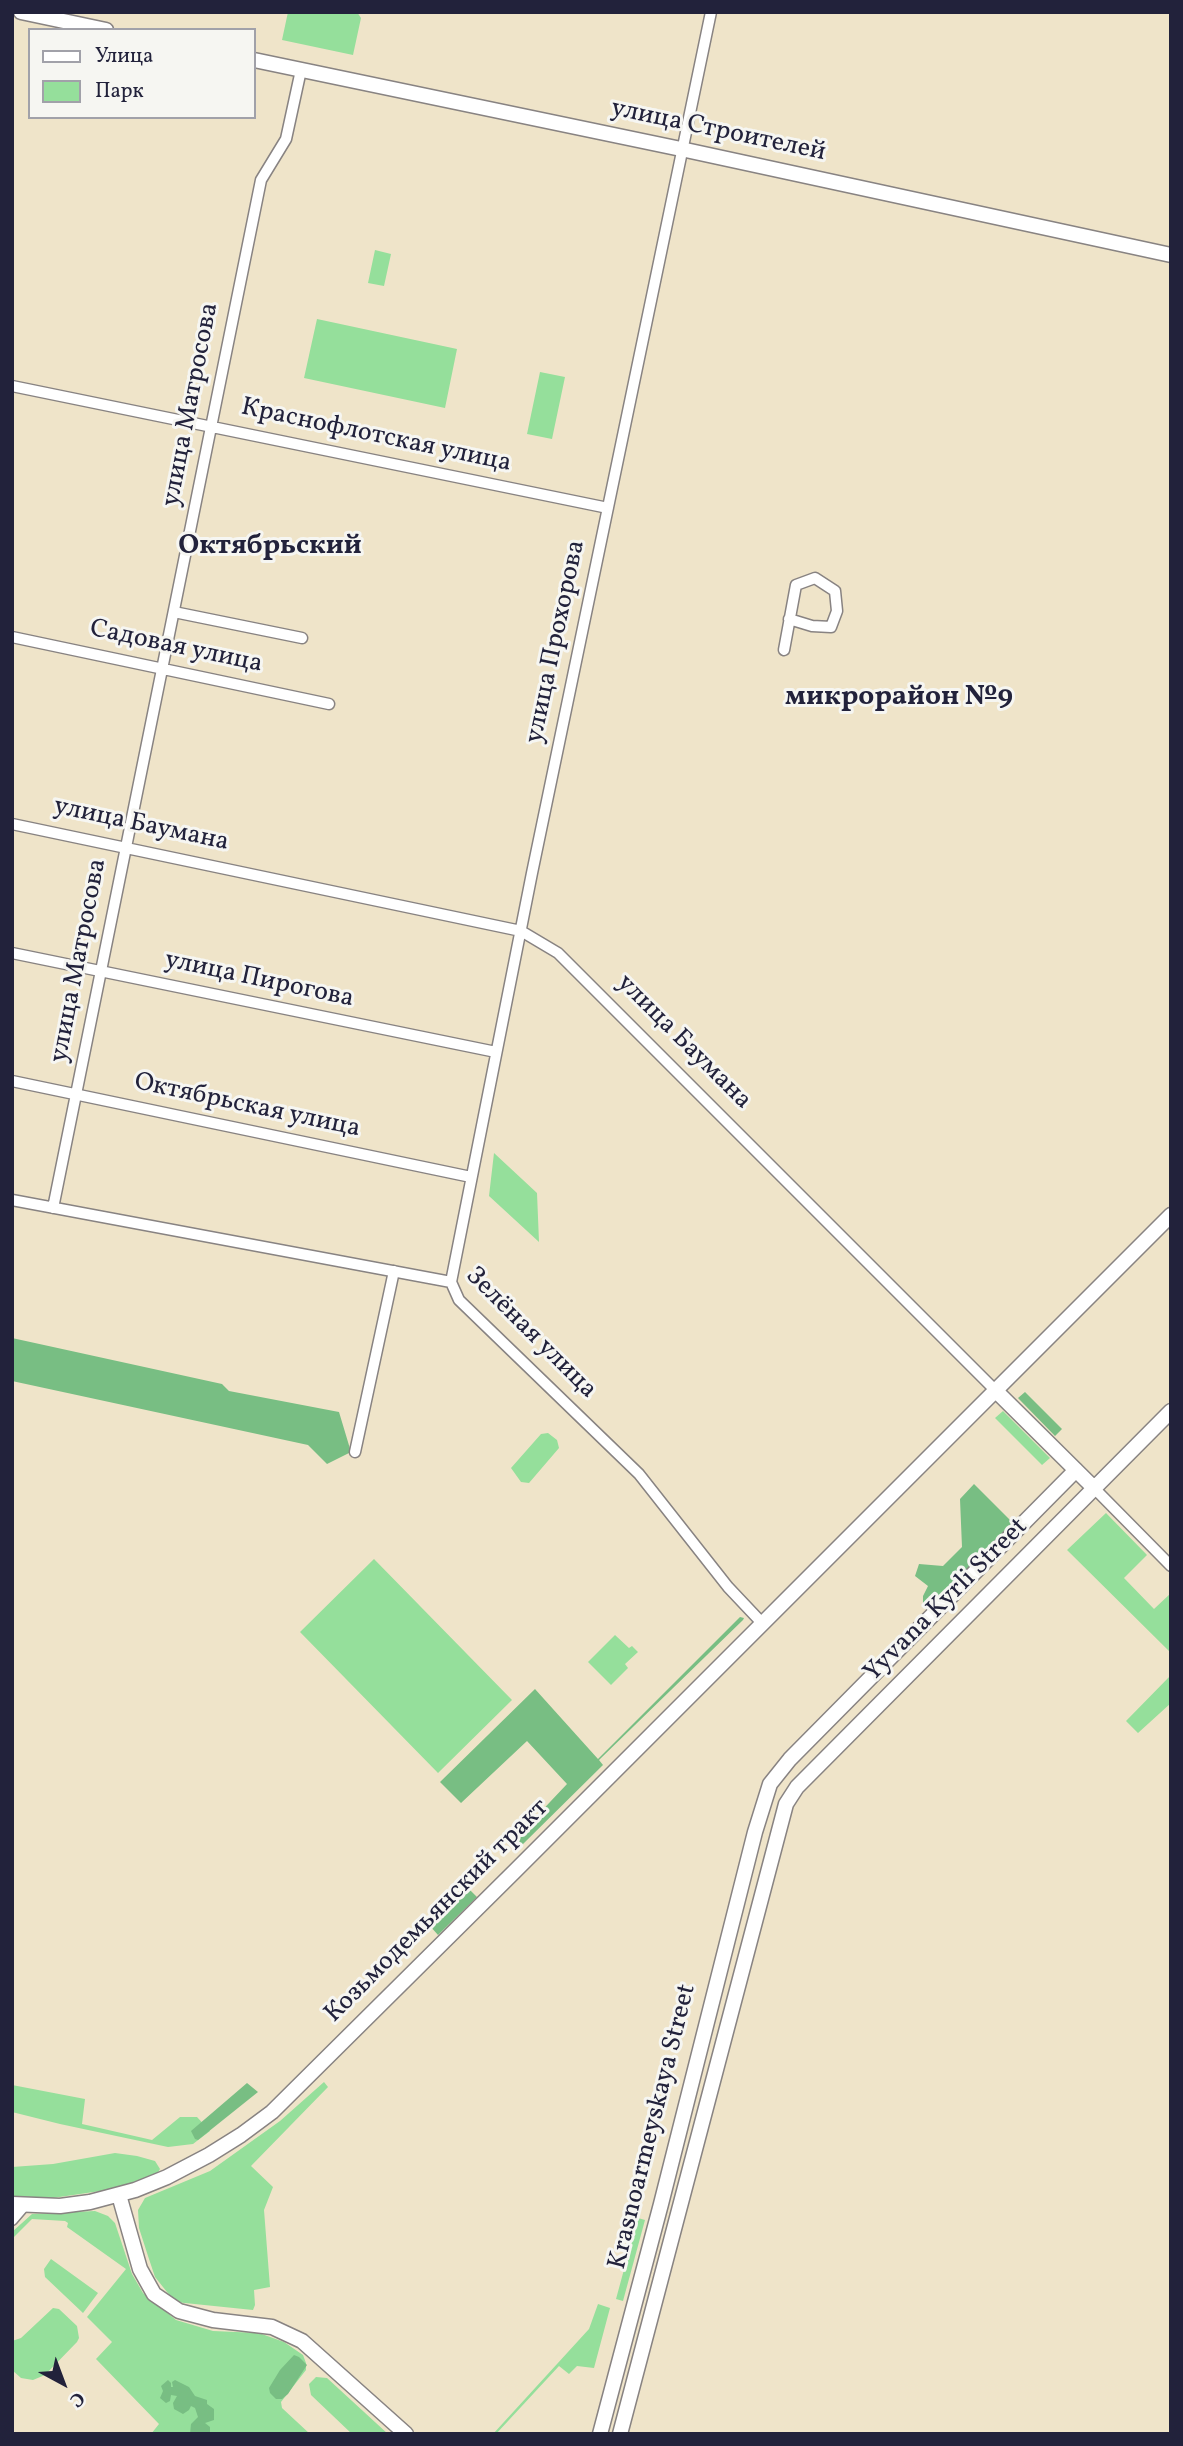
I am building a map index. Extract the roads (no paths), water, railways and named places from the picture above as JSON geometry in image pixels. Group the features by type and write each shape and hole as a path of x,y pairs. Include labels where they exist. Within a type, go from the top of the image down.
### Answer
{"main road":[{"path":"21,12 97,28"},
{"name":"улица Строителей","path":"256,60 1171,255"},
{"path":"762,1623 1171,1215"},
{"name":"улица Баумана","path":"995,1390 1094,1488"},
{"name":"Yyvana Kyrli Street","path":"777,1838 786,1804 797,1787 1171,1411"},
{"name":"Yyvana Kyrli Street","path":"755,1832 764,1799 779,1771 1076,1470"},
{"path":"938,1611 955,1628"},
{"name":"Козьмодемьянский тракт","path":"18,2205 60,2206 90,2202 152,2184 241,2135 272,2112 762,1623"},
{"path":"755,1832 777,1838"},
{"name":"Krasnoarmeyskaya Street","path":"600,2434 755,1832"},
{"name":"Krasnoarmeyskaya Street","path":"620,2434 777,1838"},
{"path":"700,2046 721,2052"},
{"path":"685,2105 706,2111"},
{"path":"119,2195 140,2269 154,2294 179,2311 214,2320 272,2327 302,2341 406,2434"}],"street":[{"name":"улица Прохорова","path":"451,1282 520,931 711,12"},
{"name":"улица Матросова","path":"53,1208 261,180 286,139 301,70"},
{"name":"Краснофлотская улица","path":"12,386 607,508"},
{"path":"784,650 789,619 796,585 815,578 835,592 838,611 831,627 811,626 789,619"},
{"path":"174,612 302,638"},
{"name":"Садовая улица","path":"12,637 329,704"},
{"name":"улица Баумана","path":"12,824 520,931 558,953 995,1390"},
{"name":"улица Пирогова","path":"12,953 496,1052"},
{"name":"Октябрьская улица","path":"12,1081 471,1177"},
{"name":"Зелёная улица","path":"12,1200 451,1282 459,1300 639,1474 728,1587 762,1623"},
{"path":"355,1452 394,1272"},
{"name":"улица Баумана","path":"1094,1488 1171,1566"},
{"path":"12,2220 18,2205"}],"district":[{"name":"Октябрьский","path":"270,548"},
{"name":"микрорайон №9","path":"899,699"}]}
